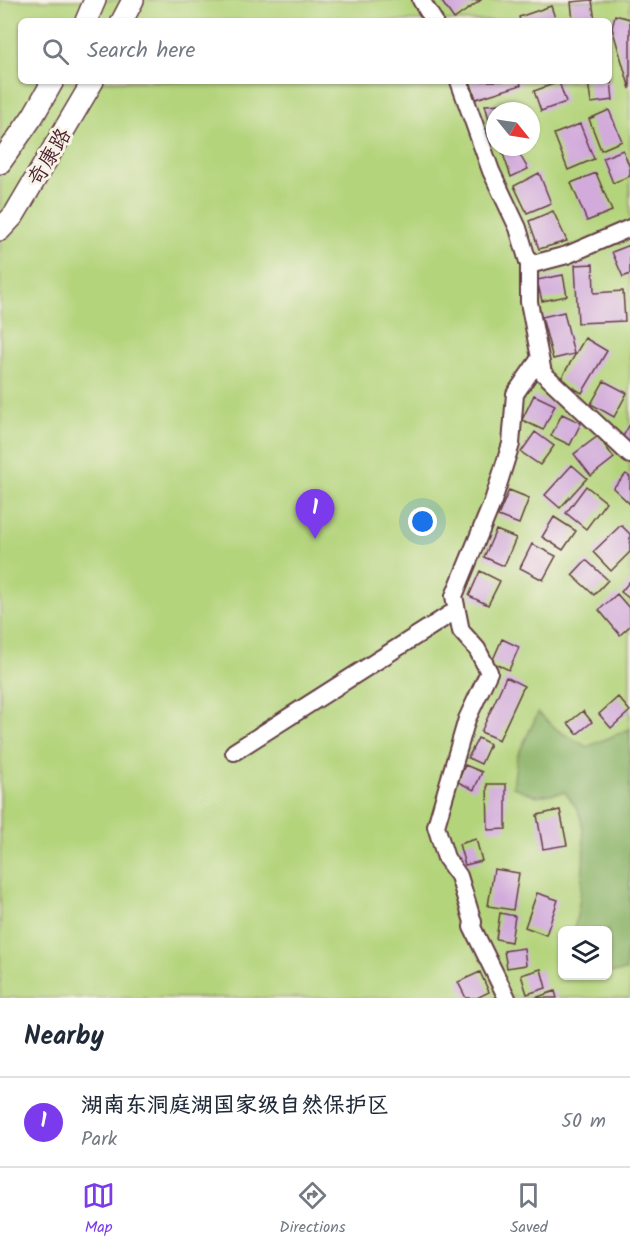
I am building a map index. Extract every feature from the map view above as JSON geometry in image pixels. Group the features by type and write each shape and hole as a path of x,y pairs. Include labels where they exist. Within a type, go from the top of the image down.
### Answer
{"main road":[{"path":"87,18 95,0"},
{"path":"124,18 133,0"},
{"name":"奇康路","path":"0,163 33,116 51,84"},
{"name":"奇康路","path":"0,230 14,214 91,84"}],"street":[{"path":"421,0 432,18"},
{"path":"460,84 490,171 518,228 529,265 529,302 543,373 630,455"},
{"path":"529,265 567,255 630,228"},
{"path":"507,998 472,927 473,922 459,876 446,858 436,826 467,719 489,672 477,650 460,632 453,596 493,501 511,444 515,394 540,358"},
{"path":"234,752 455,611"}],"green space":[{"path":"0,0 630,0 630,998 0,998"},
{"path":"538,713 559,731 587,747 630,729 630,937 626,952 626,971 612,973 612,926 575,926 584,852 582,822 578,811 565,792 537,796 513,787 517,757"}],"building":[{"path":"444,0 481,0 455,18 442,2"},
{"path":"592,0 595,18 573,18 571,2"},
{"path":"551,6 555,18 519,18"},
{"path":"615,15 630,19 630,89 612,28"},
{"path":"471,84 521,84 521,85 476,99"},
{"path":"560,84 566,102 541,111 540,102 538,102 534,91"},
{"path":"588,84 611,84 613,100 591,103"},
{"path":"609,110 622,141 601,150 589,119"},
{"path":"580,124 594,159 568,170 554,134"},
{"path":"623,150 630,168 630,176 613,183 603,158"},
{"path":"504,156 521,156 528,169 511,177"},
{"path":"539,173 551,203 527,213 514,186"},
{"path":"596,173 612,211 587,221 571,183"},
{"path":"553,211 567,241 539,249 529,221"},
{"path":"630,245 630,274 623,277 612,252"},
{"path":"593,264 594,293 623,291 625,321 578,323 575,265"},
{"path":"563,275 567,296 542,301 537,280"},
{"path":"564,312 574,354 553,359 542,317"},
{"path":"585,338 607,351 582,393 560,380"},
{"path":"604,381 627,393 614,417 591,404"},
{"path":"534,395 555,405 543,430 522,420"},
{"path":"562,414 581,423 570,445 551,436"},
{"path":"630,424 630,445 621,440"},
{"path":"535,432 554,446 540,465 521,452"},
{"path":"598,436 614,458 591,476 574,454"},
{"path":"572,465 587,478 560,508 545,495"},
{"path":"626,474 630,477 630,504 613,488"},
{"path":"586,486 606,502 586,529 566,513"},
{"path":"509,490 529,498 519,524 498,516"},
{"path":"554,517 576,531 563,550 542,537"},
{"path":"621,525 630,534 630,552 611,571 593,552"},
{"path":"496,530 516,538 504,566 484,557"},
{"path":"532,544 556,556 543,580 520,568"},
{"path":"586,560 608,580 594,595 572,575"},
{"path":"480,571 500,581 488,605 469,596"},
{"path":"630,581 630,599 621,592"},
{"path":"617,594 630,609 630,626 620,635 599,610"},
{"path":"502,639 519,647 509,670 492,662"},
{"path":"506,677 524,686 499,740 481,732"},
{"path":"618,697 630,711 611,728 599,714"},
{"path":"583,711 592,722 577,734 568,723"},
{"path":"478,738 490,744 481,764 468,758"},
{"path":"465,765 482,772 474,790 458,782"},
{"path":"487,784 506,784 506,829 488,830"},
{"path":"560,810 567,845 543,849 537,815"},
{"path":"476,839 482,861 465,865 459,844"},
{"path":"494,869 519,873 513,910 488,906"},
{"path":"537,893 558,900 546,935 525,927"},
{"path":"500,913 515,916 511,942 496,939"},
{"path":"524,948 526,965 507,968 504,951"},
{"path":"541,969 546,988 527,994 521,975"},
{"path":"480,972 489,992 477,998 466,998 458,982"},
{"path":"555,991 557,998 535,998"}],"place":[{"name":"湖南东洞庭湖国家级自然保护区","path":"315,539"}]}
